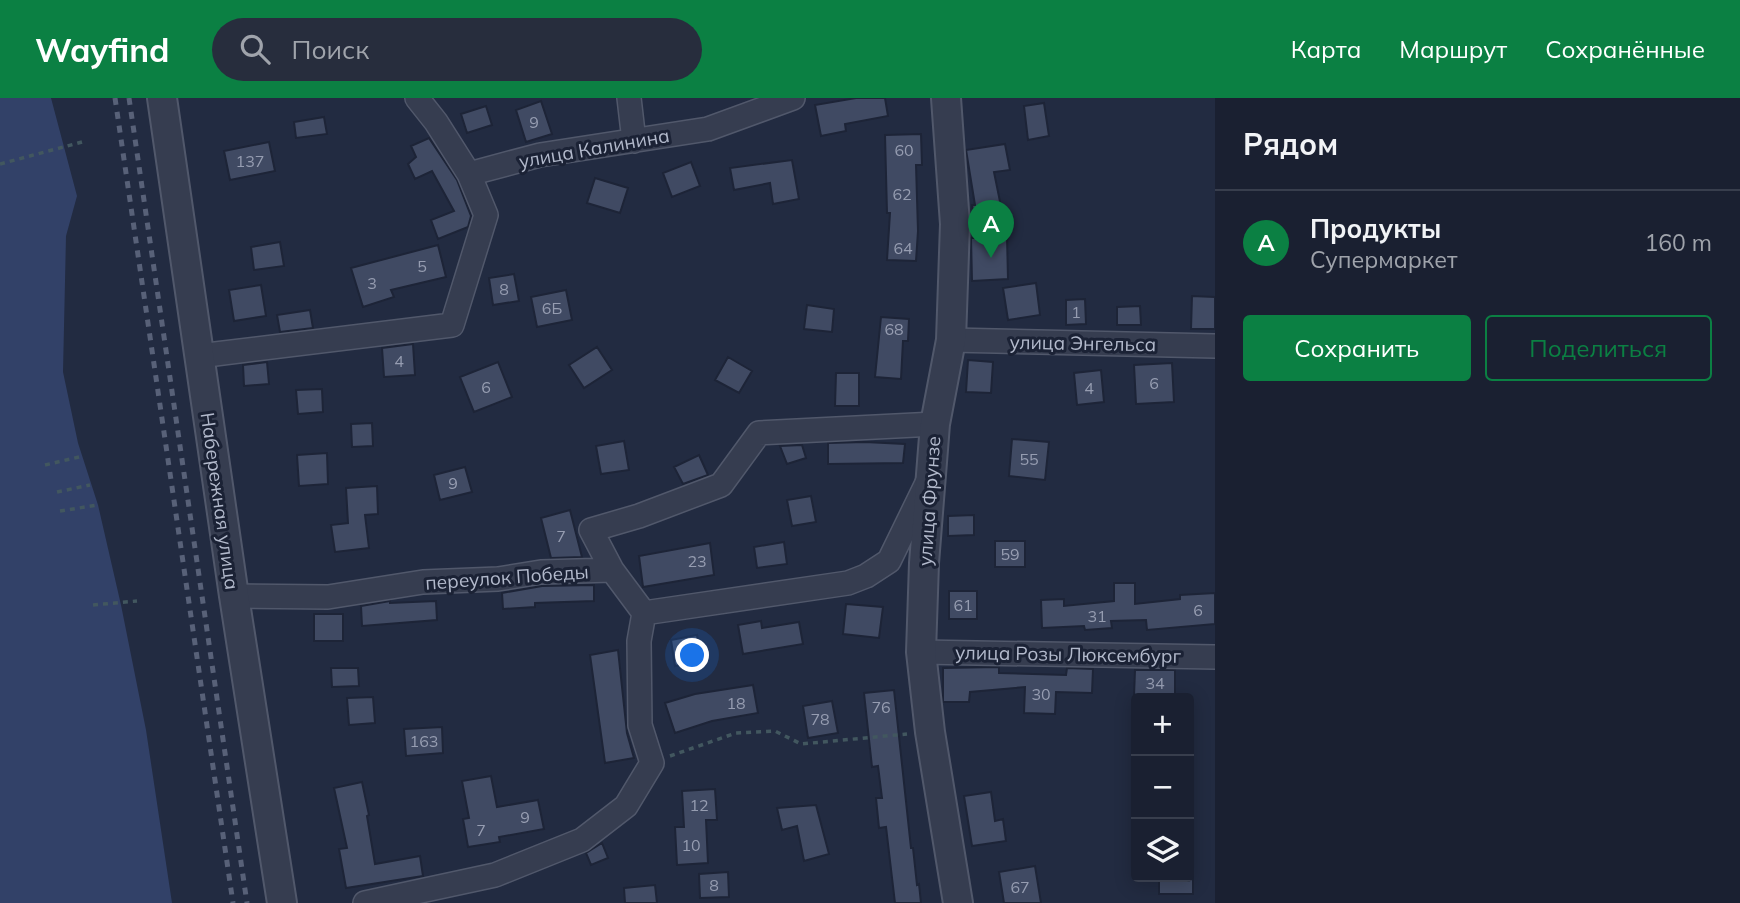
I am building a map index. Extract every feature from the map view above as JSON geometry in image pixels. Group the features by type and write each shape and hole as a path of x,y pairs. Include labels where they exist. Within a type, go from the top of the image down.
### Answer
{"street":[{"name":"Набережная улица","path":"162,98 234,596 282,903"},
{"path":"199,356 452,326 486,215 469,174 436,122 417,98"},
{"path":"629,98 634,141"},
{"name":"улица Калинина","path":"469,174 540,155 708,129 793,98"},
{"name":"улица Фрунзе","path":"946,98 955,224 951,340 935,424 924,563 921,652 930,732 958,903"},
{"name":"улица Энгельса","path":"951,340 1215,346"},
{"name":"переулок Победы","path":"234,596 328,597 424,582 498,579 541,572 612,570 591,530 639,516 721,485 759,433 935,424"},
{"path":"644,613 848,583 866,576 889,561 931,476"},
{"path":"365,903 495,875 583,840 626,806 652,763 640,725 639,641 644,613 612,570"},
{"name":"улица Розы Люксембург","path":"921,652 1215,657"}],"path":[{"path":"0,164 82,142"},
{"path":"45,465 83,456"},
{"path":"57,492 90,485"},
{"path":"60,511 98,505"},
{"path":"93,605 137,601"},
{"path":"652,763 736,733 775,731 802,744 930,732"}],"water":[{"path":"0,98 51,98 77,196 66,236 63,372 78,443 98,505 121,605 146,730 172,903 0,903"}],"building":[{"path":"856,98 885,98 888,116 845,124 846,131 821,136 815,105"},
{"path":"541,101 552,134 526,142 516,110"},
{"path":"1044,103 1049,136 1028,140 1024,106"},
{"path":"486,106 492,125 467,133 461,114"},
{"path":"324,117 327,134 296,138 294,122"},
{"path":"921,134 922,165 916,165 916,261 887,260 890,213 887,213 885,135"},
{"path":"429,138 457,180 471,216 468,227 438,239 431,220 454,211 432,171 415,179 408,164 416,157 411,146"},
{"path":"269,142 275,171 230,180 224,151"},
{"path":"1005,144 1010,170 994,172 1007,236 1008,279 972,281 971,238 977,238 972,205 975,205 966,150"},
{"path":"792,160 799,199 773,204 770,183 734,190 730,168"},
{"path":"691,162 700,186 672,197 663,173"},
{"path":"595,178 628,188 620,213 587,203"},
{"path":"280,242 284,266 254,270 251,247"},
{"path":"438,245 446,277 391,290 394,297 363,307 351,268"},
{"path":"514,274 519,301 493,305 489,278"},
{"path":"1036,283 1040,315 1008,320 1003,288"},
{"path":"261,285 266,316 234,321 229,290"},
{"path":"566,290 572,320 537,327 531,297"},
{"path":"1192,296 1215,297 1215,329 1191,329"},
{"path":"1085,299 1086,324 1066,325 1066,300"},
{"path":"807,305 834,309 832,332 804,329"},
{"path":"1140,306 1141,325 1117,325 1117,307"},
{"path":"310,310 313,328 280,332 277,315"},
{"path":"881,317 909,319 908,341 903,341 901,379 875,377"},
{"path":"413,344 415,375 384,377 382,348"},
{"path":"597,347 612,370 584,388 569,365"},
{"path":"728,357 752,371 739,393 715,380"},
{"path":"968,360 993,362 991,393 966,392"},
{"path":"267,362 269,384 244,386 243,365"},
{"path":"498,362 512,397 474,412 460,377"},
{"path":"1172,363 1174,402 1136,404 1134,365"},
{"path":"1101,370 1104,402 1077,405 1074,373"},
{"path":"836,373 859,373 859,406 835,406"},
{"path":"322,389 323,412 298,414 296,390"},
{"path":"372,423 373,446 352,447 351,424"},
{"path":"1012,439 1049,442 1045,480 1009,476"},
{"path":"624,441 629,470 601,474 596,446"},
{"path":"828,443 905,444 903,463 828,464"},
{"path":"802,445 806,458 787,464 780,446"},
{"path":"327,453 328,484 299,486 297,455"},
{"path":"699,455 708,475 683,484 674,467"},
{"path":"465,467 472,492 440,500 434,475"},
{"path":"377,486 378,514 365,515 369,548 335,552 331,525 348,523 346,488"},
{"path":"811,496 816,522 792,526 787,500"},
{"path":"570,510 582,557 551,558 541,518"},
{"path":"974,515 974,535 948,536 948,516"},
{"path":"995,541 1025,541 1025,567 995,567"},
{"path":"784,542 787,564 757,568 754,547"},
{"path":"710,543 714,575 643,587 639,556"},
{"path":"1114,583 1135,583 1135,604 1180,599 1180,595 1215,593 1215,624 1147,630 1146,620 1111,621 1112,628 1042,628 1041,600 1064,599 1064,606 1114,601"},
{"path":"594,585 594,601 535,603 535,607 503,609 502,593 542,586"},
{"path":"949,591 977,591 977,619 949,619"},
{"path":"390,601 436,601 437,620 362,626 361,606"},
{"path":"846,604 883,607 879,638 843,634"},
{"path":"314,614 343,614 343,641 314,641"},
{"path":"761,621 762,628 799,622 803,644 743,654 738,625"},
{"path":"697,635 701,661 675,666 671,640"},
{"path":"618,650 627,733 634,758 605,763 590,655"},
{"path":"999,667 999,673 1066,675 1067,668 1093,669 1092,693 1056,692 1055,714 1024,713 1025,687 970,692 969,702 943,702 943,668"},
{"path":"331,668 358,668 359,686 332,687"},
{"path":"1135,670 1175,670 1175,693 1134,693"},
{"path":"753,685 758,713 712,721 675,733 665,703 695,694"},
{"path":"894,690 911,848 921,903 895,903 886,827 879,828 876,798 882,798 878,766 872,767 864,693"},
{"path":"373,697 375,723 349,725 347,698"},
{"path":"832,701 838,733 808,738 803,706"},
{"path":"442,727 443,753 406,756 404,729"},
{"path":"491,776 497,807 538,800 544,829 499,837 500,842 468,847 463,819 469,818 462,781"},
{"path":"362,782 375,864 420,856 423,876 346,888 339,849 347,848 334,788"},
{"path":"715,789 717,820 706,820 708,863 677,865 675,827 684,827 682,791"},
{"path":"991,792 995,821 1003,819 1006,841 972,846 964,796"},
{"path":"816,805 829,854 804,861 797,826 782,830 777,808"},
{"path":"602,843 608,858 591,865 586,853"},
{"path":"1035,866 1041,903 1004,903 999,872"},
{"path":"728,872 729,897 700,898 699,874"},
{"path":"1159,882 1193,882 1193,894 1159,894"},
{"path":"655,885 657,903 625,903 624,888"}],"railway":[{"path":"115,98 233,903"},
{"path":"129,98 247,903"}],"place":[{"name":"Продукты","path":"991,258"}]}
